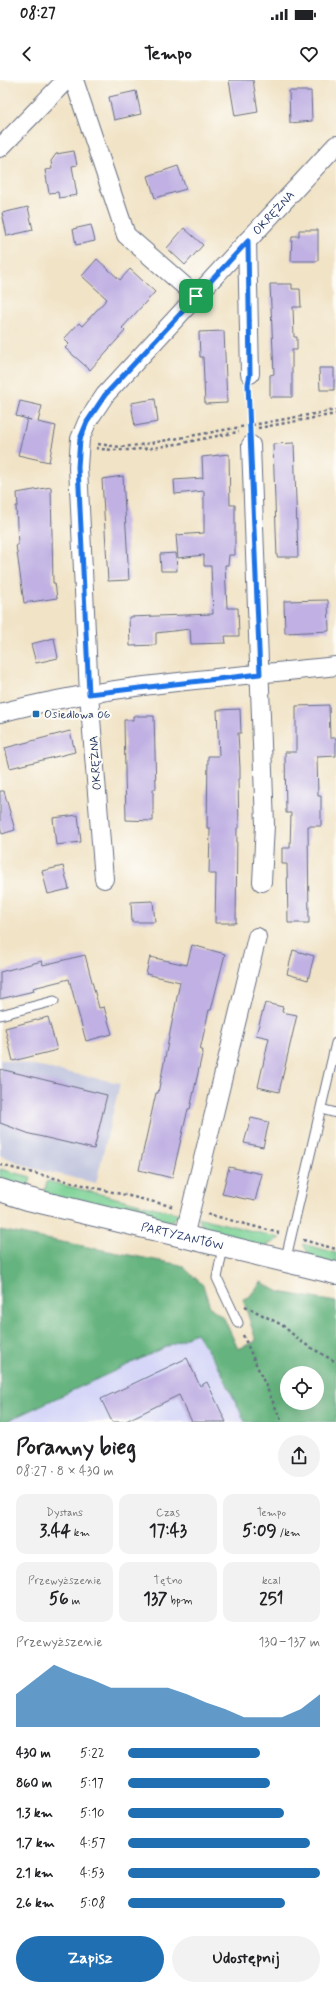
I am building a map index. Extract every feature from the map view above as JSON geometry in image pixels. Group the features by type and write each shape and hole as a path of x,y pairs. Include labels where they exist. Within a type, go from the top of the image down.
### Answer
{"street":[{"path":"3,139 66,80"},
{"path":"74,80 126,235 196,296"},
{"name":"OKRĘŻNA","path":"104,879 89,694 78,481 86,443 87,422 105,395 336,145"},
{"path":"248,241 250,374"},
{"path":"251,437 265,825 262,882"},
{"path":"0,713 35,704 89,694 336,666"},
{"path":"184,1237 192,1210 257,937"},
{"name":"PARTYZANTÓW","path":"0,1190 28,1199"},
{"name":"PARTYZANTÓW","path":"0,1194 28,1199 285,1262 336,1273"}],"lane":[{"path":"0,1015 54,1001"},
{"path":"285,1262 336,1043"},
{"path":"320,1109 336,1113"},
{"path":"223,1247 218,1278 226,1299 238,1323"}],"path":[{"path":"250,374 248,384 251,437"},
{"path":"86,443 108,446 140,445 336,410"},
{"path":"86,443 123,451 251,437 336,414"},
{"path":"0,1165 103,1191 192,1210 336,1249"},
{"path":"226,1299 236,1302 282,1325 303,1343 336,1362"},
{"path":"246,1342 270,1391 282,1422"}],"shaded area":[{"path":"0,1059 120,1083 96,1183 32,1168 0,1155"},
{"path":"196,1333 221,1371 245,1422 5,1422"}],"green space":[{"path":"0,1169 31,1177 28,1190 0,1183"},
{"path":"47,1181 181,1214 170,1222 44,1194"},
{"path":"197,1217 280,1238 264,1247 206,1232"},
{"path":"0,1230 181,1265 203,1285 210,1307 224,1318 238,1349 256,1341 243,1299 249,1297 261,1282 279,1292 336,1302 336,1422 245,1422 221,1371 196,1333 5,1422 0,1422"},
{"path":"303,1244 336,1253 336,1265 310,1256"}],"building":[{"path":"229,80 253,80 258,112 235,116"},
{"path":"136,91 141,114 114,120 109,97"},
{"path":"289,91 311,91 312,121 290,123"},
{"path":"74,151 77,165 72,166 77,195 59,198 58,192 49,193 45,170 52,169 51,161 56,154"},
{"path":"178,166 186,189 155,198 148,176"},
{"path":"28,207 33,230 7,236 2,213"},
{"path":"91,225 95,241 76,245 73,229"},
{"path":"184,228 203,245 185,265 167,248"},
{"path":"299,230 318,230 318,261 291,261 292,236 299,236"},
{"path":"97,259 120,280 130,269 155,292 122,328 125,331 90,370 65,348 69,344 64,339 79,323 82,326 107,299 82,276"},
{"path":"270,284 292,284 292,289 300,289 301,307 293,307 294,337 297,337 297,350 292,350 292,397 270,397 270,375 274,374"},
{"path":"224,331 227,403 205,404 203,357 200,357 199,332"},
{"path":"319,368 334,368 334,390 320,390"},
{"path":"155,399 158,422 135,426 131,403"},
{"path":"20,401 42,406 38,422 56,426 49,462 18,455 27,419 31,420 16,416"},
{"path":"294,443 298,557 277,557 273,444"},
{"path":"229,454 230,505 235,505 235,555 229,555 228,565 225,565 227,608 238,608 239,636 225,636 226,643 191,644 190,629 156,633 156,645 130,646 129,617 213,614 211,566 204,566 204,555 178,558 176,535 204,533 204,491 175,494 174,480 203,478 202,457"},
{"path":"123,476 129,580 108,581 102,479"},
{"path":"51,487 53,583 55,583 57,598 24,603 16,545 18,545 16,506 18,506 17,493"},
{"path":"176,553 177,571 161,571 160,554"},
{"path":"328,600 329,631 285,633 284,601"},
{"path":"54,638 58,658 36,663 31,644"},
{"path":"329,705 330,738 336,738 336,756 317,757 318,796 321,796 321,826 308,826 309,923 288,923 287,864 282,864 282,848 290,848 291,813 286,813 285,752 296,752 296,706"},
{"path":"240,709 241,733 238,733 240,779 238,779 239,828 237,828 236,923 215,923 216,874 209,874 210,828 207,828 208,756 219,756 217,710"},
{"path":"133,716 154,716 156,789 153,789 153,821 126,820 124,720 133,720"},
{"path":"70,731 75,752 10,768 5,748"},
{"path":"0,791 4,791 15,830 2,834 0,826"},
{"path":"78,815 81,842 56,845 53,818"},
{"path":"63,866 69,889 48,894 42,871"},
{"path":"153,901 155,922 132,922 131,902"},
{"path":"192,945 225,954 211,1010 209,1010 200,1050 203,1050 190,1109 188,1109 172,1178 139,1170 156,1093 158,1093 180,982 146,974 150,957 187,965"},
{"path":"293,950 314,956 308,980 287,974"},
{"path":"85,955 99,1008 104,1007 112,1034 86,1041 69,979 33,988 34,991 0,999 0,972 42,961 43,965"},
{"path":"265,1003 283,1007 282,1012 297,1015 279,1092 258,1087 269,1038 256,1035"},
{"path":"48,1017 57,1050 13,1061 5,1028"},
{"path":"0,1069 107,1095 94,1149 30,1134 0,1123"},
{"path":"251,1118 269,1122 263,1147 244,1143"},
{"path":"229,1167 262,1174 255,1201 222,1194"},
{"path":"187,1358 200,1386 207,1382 226,1422 192,1422 179,1395 124,1422 112,1422 101,1399"}],"place":[{"name":"Osiedlowa 06","path":"36,714"}],"route":[{"path":"248,241 250,374 248,384 260,674 89,694 78,445 87,422 105,395 196,296 248,241"}]}
